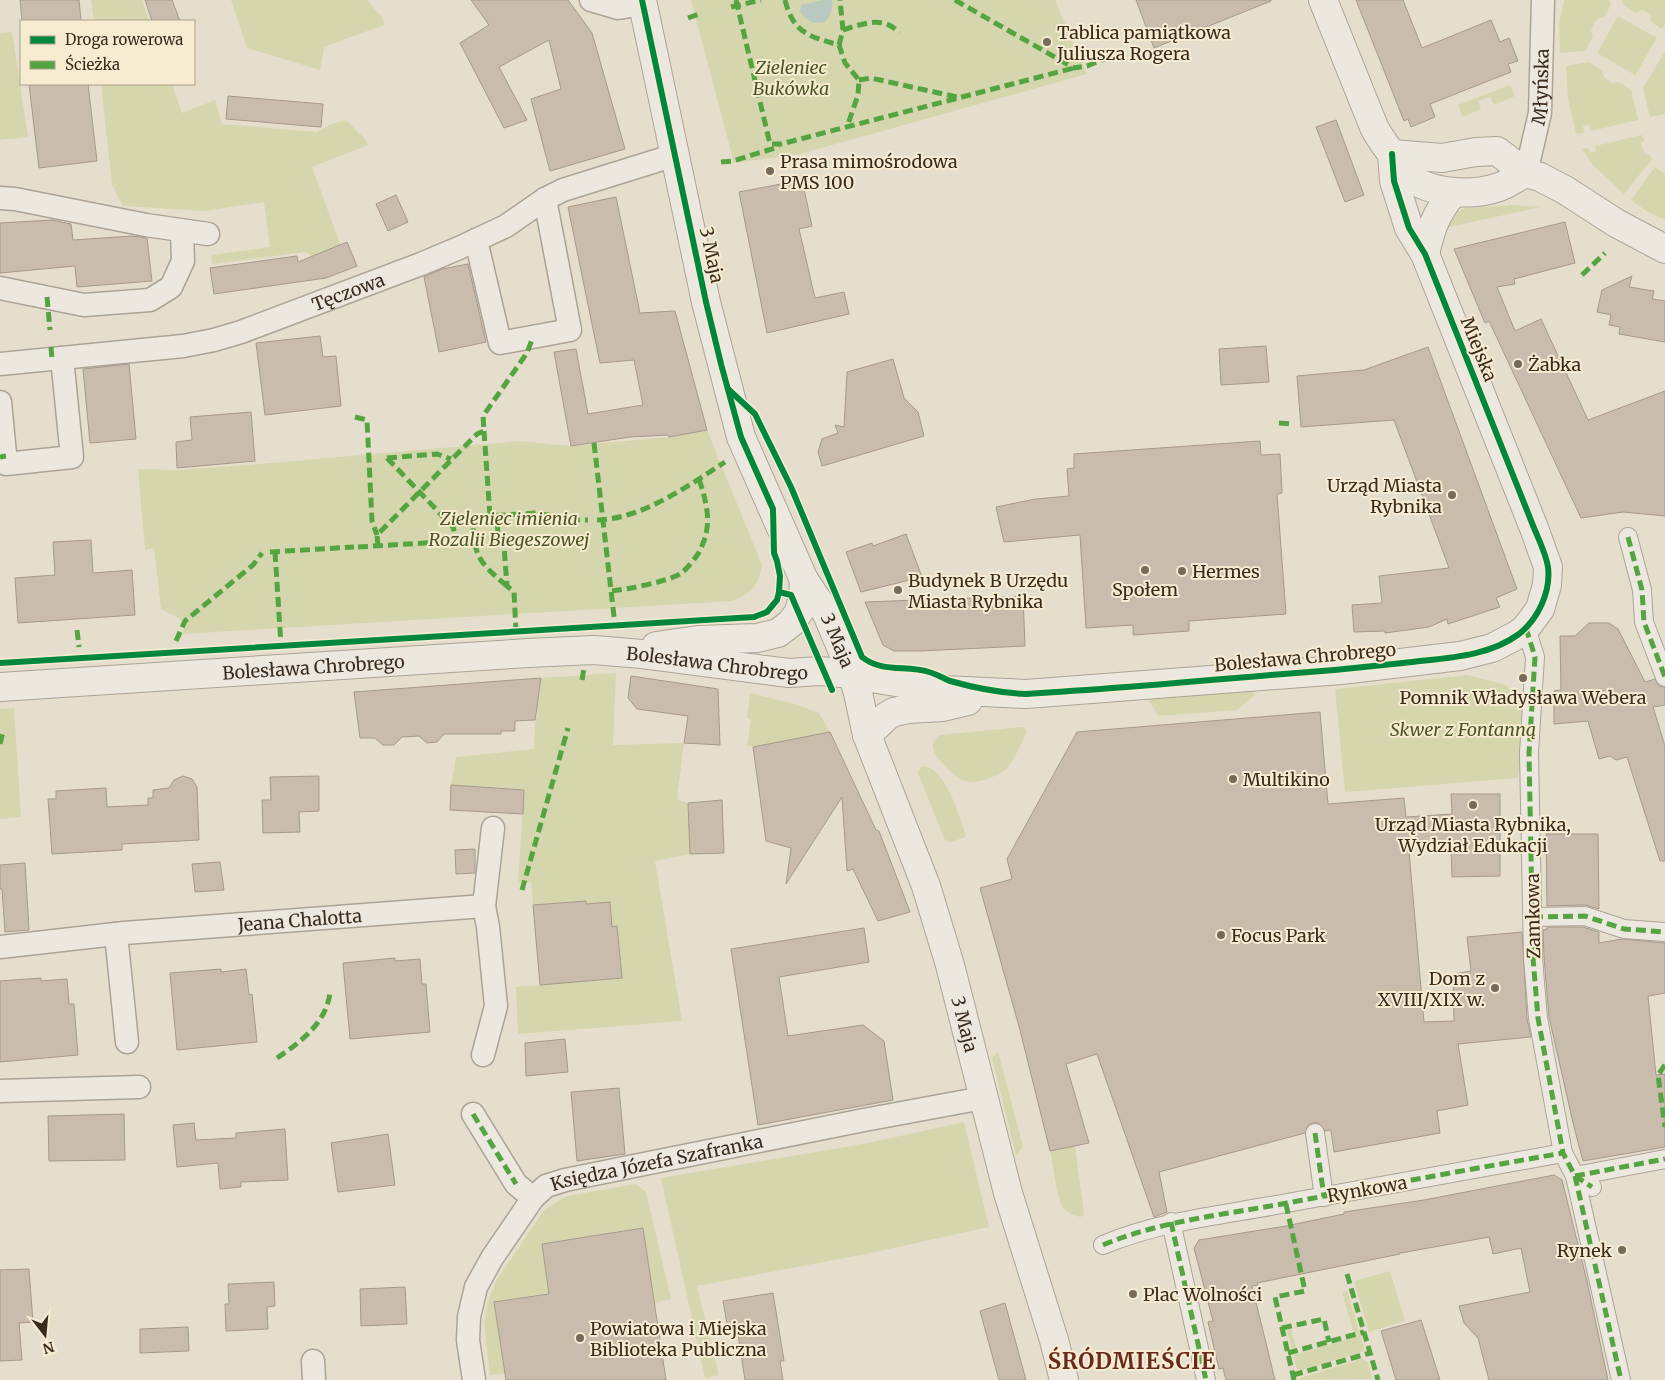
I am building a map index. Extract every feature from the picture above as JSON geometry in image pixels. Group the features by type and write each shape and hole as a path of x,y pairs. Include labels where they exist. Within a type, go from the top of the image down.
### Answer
{"street":[{"path":"591,0 618,8 643,2"},
{"path":"1323,0 1374,128 1379,138 1405,172 1420,183 1437,190 1453,193 1499,187 1526,173"},
{"name":"Młyńska","path":"1526,173 1537,130 1542,98 1543,0"},
{"name":"3 Maja","path":"643,2 706,302 741,437 804,580 827,614 853,676 867,735 917,861 933,909 950,965 985,1104"},
{"path":"1392,154 1442,158 1476,152 1497,151 1526,173 1540,177 1565,190 1616,223 1665,249"},
{"name":"Miejska","path":"1392,154 1394,182 1409,228 1425,254 1544,555"},
{"name":"Tęczowa","path":"0,364 183,346 241,332 421,264 476,240 506,226 544,199 562,190 675,155"},
{"path":"1425,254 1435,217 1453,193"},
{"path":"0,198 15,199 146,225 208,234"},
{"path":"476,240 500,343 570,330 544,199"},
{"path":"0,288 84,305 150,300 171,287 183,261 182,231"},
{"path":"0,402 6,464 72,457 62,358"},
{"path":"1628,537 1642,590 1644,622 1665,677"},
{"name":"Bolesława Chrobrego","path":"0,687 577,651 670,657 789,673 820,671 944,690 1026,694 1324,671 1460,656 1492,648 1517,635 1526,628 1540,609 1548,578 1548,567 1544,555"},
{"path":"613,652 698,640 762,637 778,633 792,623 799,612 804,580"},
{"name":"Zamkowa","path":"1526,628 1534,657 1529,753 1533,958 1538,1018 1563,1153 1574,1174"},
{"path":"789,673 837,693 867,735 894,712 943,707 1001,693"},
{"path":"483,1055 496,1006 484,906 493,828"},
{"name":"Jeana Chalotta","path":"0,947 116,934 484,906"},
{"path":"1533,917 1585,916 1624,929 1665,932"},
{"path":"116,934 127,1042"},
{"path":"0,1091 139,1087"},
{"path":"985,1104 1008,1193 1054,1340 1064,1380"},
{"name":"Księdza Józefa Szafranka","path":"474,1380 468,1340 469,1317 476,1286 492,1258 532,1198 546,1186 564,1180 864,1120 985,1104"},
{"path":"474,1114 516,1184 532,1198"},
{"path":"1315,1133 1324,1196"},
{"name":"Rynkowa","path":"1103,1245 1128,1234 1171,1222 1563,1153"},
{"path":"1574,1174 1665,1159"},
{"path":"1574,1174 1592,1187"},
{"path":"1574,1174 1621,1380"},
{"path":"1171,1222 1206,1380"}],"green space":[{"path":"91,0 142,0 149,20 94,20"},
{"path":"231,0 367,0 383,19 384,25 324,47 320,70 247,48"},
{"name":"Zieleniec Bukówka","path":"691,0 1055,0 1087,74 800,154 734,163"},
{"path":"1564,0 1609,0 1611,5 1604,17 1597,19 1591,30 1593,36 1585,51 1560,53 1559,24"},
{"path":"1622,0 1665,0 1665,24 1662,29 1651,22 1650,14 1642,10 1635,13 1623,5"},
{"path":"1618,16 1657,38 1635,75 1597,53"},
{"path":"12,32 28,137 0,140 0,33"},
{"path":"1665,51 1665,114 1650,117 1643,88"},
{"path":"1589,62 1602,70 1604,77 1611,83 1618,82 1631,90 1638,120 1591,131 1589,125 1583,126 1584,133 1576,134 1568,99 1566,66"},
{"path":"101,85 172,85 182,113 215,100 222,124 317,132 331,124 346,120 366,140 368,145 312,167 349,268 335,274 306,252 212,264 211,255 270,247 264,202 205,211 123,206 112,185"},
{"path":"1510,85 1515,96 1494,105 1490,97 1478,101 1481,109 1462,117 1458,105"},
{"path":"1642,135 1644,140 1641,144 1645,154 1650,155 1652,159 1624,194 1594,166 1582,149 1588,148 1590,153 1596,151 1595,146"},
{"path":"1655,167 1665,174 1665,220 1648,212 1631,200"},
{"path":"1511,205 1541,207 1445,228 1455,213 1466,208"},
{"name":"Zieleniec imienia Rozalii Biegeszowej","path":"707,430 762,565 753,588 745,595 732,601 183,634 184,621 161,609 154,548 145,550 138,469 177,470 259,464 520,441 570,446 669,437"},
{"path":"616,673 613,745 684,743 677,799 688,803 690,854 655,861 682,1021 518,1034 516,987 540,985 617,926 612,927 586,904 586,901 533,905 531,882 518,883 524,790 451,785 456,757 534,749 535,720 541,678"},
{"name":"Skwer z Fontanną","path":"1467,675 1506,685 1528,711 1518,778 1345,792 1335,689"},
{"path":"1253,689 1254,695 1238,710 1158,716 1148,699"},
{"path":"750,693 795,704 819,713 830,732 775,743 776,747 747,746 751,720 747,718"},
{"path":"14,708 21,817 0,819 0,709"},
{"path":"1024,727 1027,731 1018,751 1006,769 997,775 981,781 965,781 956,776 941,762 934,752 934,740 940,735"},
{"path":"923,766 939,775 945,784 956,806 966,837 950,842 945,840 918,773"},
{"path":"998,1051 1023,1147 1016,1156 992,1058"},
{"path":"964,1122 989,1227 871,1253 697,1286 719,1375 705,1378 661,1178 868,1143"},
{"path":"1075,1146 1084,1214 1081,1217 1068,1212 1062,1205 1057,1190 1050,1151"},
{"path":"635,1184 646,1192 671,1299 654,1303 643,1228 542,1244 549,1294 494,1302 505,1374 490,1375 484,1323 488,1301 496,1281 544,1210 567,1196"},
{"path":"1390,1271 1405,1321 1369,1332 1354,1281"},
{"path":"1347,1291 1364,1348 1362,1352 1301,1370 1297,1369 1287,1330 1291,1329 1298,1354 1355,1337 1342,1292"},
{"path":"1362,1359 1368,1362 1372,1379 1299,1380 1300,1378"}],"shaded area":[{"path":"822,0 832,0 831,12 825,22 813,23 804,17 800,11 801,5"}],"building":[{"path":"20,0 79,0 81,20 22,20"},
{"path":"145,0 172,0 180,20 152,20"},
{"path":"471,0 568,0 592,33 625,149 550,171 531,99 561,89 549,40 499,67 527,120 504,128 460,43 489,25"},
{"path":"1136,0 1271,0 1271,1 1154,48"},
{"path":"1356,0 1403,0 1422,48 1491,20 1500,42 1509,38 1518,61 1508,64 1511,72 1430,104 1435,117 1411,127 1408,119 1404,121"},
{"path":"29,85 88,85 97,161 39,168"},
{"path":"228,96 323,104 321,127 226,119"},
{"path":"1336,120 1364,195 1345,202 1316,127"},
{"path":"802,180 812,226 799,229 815,298 844,292 849,314 767,333 739,192"},
{"path":"396,195 408,222 388,231 376,204"},
{"path":"616,197 640,313 675,311 707,430 669,437 668,435 630,437 571,446 554,352 576,349 588,414 643,405 634,360 600,363 568,207"},
{"path":"52,220 71,224 73,240 132,236 147,238 152,281 77,287 75,266 0,273 0,223"},
{"path":"1565,222 1575,263 1514,279 1515,284 1497,287 1515,331 1541,319 1588,420 1665,391 1665,516 1623,512 1581,518 1489,321 1485,323 1454,249"},
{"path":"347,242 357,266 326,278 214,294 210,268 297,256 298,262"},
{"path":"468,264 486,342 439,352 424,277 442,269"},
{"path":"1632,276 1629,287 1654,291 1652,299 1665,301 1665,342 1619,334 1620,327 1609,325 1611,315 1597,312 1602,290"},
{"path":"320,336 323,357 336,356 341,406 265,415 256,343"},
{"path":"1266,346 1269,382 1221,385 1219,349"},
{"name":"Urząd Miasta Rybnika","path":"1428,347 1517,589 1496,598 1500,607 1448,624 1447,619 1429,627 1385,633 1385,631 1354,632 1352,605 1382,603 1379,576 1449,568 1394,420 1301,427 1297,376 1364,370"},
{"path":"893,359 904,398 918,412 924,436 822,466 818,452 822,439 838,433 835,425 844,427 847,372"},
{"path":"129,364 136,439 90,443 83,369"},
{"path":"251,412 255,461 177,468 176,442 192,440 190,417"},
{"name":"Hermes","path":"1260,441 1261,455 1280,454 1282,493 1277,494 1286,614 1189,621 1189,631 1133,635 1133,625 1086,628 1080,535 1004,542 996,507 1036,499 1069,496 1067,469 1074,468 1074,454"},
{"path":"906,534 922,577 861,592 846,552 872,543 873,546"},
{"path":"91,540 93,573 132,570 135,615 18,623 15,578 55,575 53,542"},
{"name":"Budynek B Urzędu Miasta Rybnika","path":"1023,596 1025,646 920,651 894,651 883,645 865,602"},
{"path":"1589,623 1609,623 1618,629 1645,682 1655,679 1659,686 1665,687 1665,705 1653,707 1665,746 1665,861 1660,861 1627,757 1616,760 1610,756 1599,759 1588,721 1554,724 1554,691 1561,690 1560,636 1575,636"},
{"path":"631,676 718,689 720,745 684,743 688,716 637,709 628,698"},
{"path":"541,678 535,720 515,721 515,731 501,731 501,734 444,734 437,742 427,743 419,736 402,737 394,745 383,745 375,738 360,738 354,692"},
{"name":"Focus Park","path":"1320,712 1328,804 1404,798 1406,817 1452,814 1451,794 1500,794 1500,876 1452,877 1451,849 1408,840 1424,1022 1454,1021 1453,974 1471,971 1467,937 1522,932 1527,1019 1531,1037 1458,1044 1468,1105 1437,1111 1440,1133 1334,1152 1331,1130 1325,1131 1319,1123 1313,1123 1308,1125 1305,1133 1159,1172 1167,1212 1154,1217 1097,1054 1066,1064 1089,1143 1050,1151 1020,1030 980,888 1012,879 1007,859 1077,732"},
{"path":"830,732 876,830 879,831 910,912 878,921 853,869 847,871 842,797 786,884 791,848 766,841 753,747"},
{"path":"183,776 192,779 197,787 199,840 122,844 122,850 52,854 48,799 56,799 56,791 106,788 107,807 148,805 148,798 153,798 153,790 169,788 174,780"},
{"path":"319,776 319,811 299,812 300,832 263,833 262,800 271,800 270,777"},
{"path":"451,785 524,790 523,814 450,810"},
{"path":"722,800 724,853 690,854 688,803"},
{"path":"1546,834 1598,834 1599,909 1585,905 1547,906"},
{"path":"475,849 475,873 456,874 455,850"},
{"path":"220,862 224,890 195,892 192,864"},
{"path":"25,863 29,930 5,932 2,889 0,889 0,865"},
{"path":"586,901 586,904 610,902 612,927 617,926 622,978 540,985 533,905"},
{"path":"1547,927 1583,927 1599,932 1599,943 1622,939 1665,943 1665,993 1648,996 1656,1075 1665,1074 1665,1147 1583,1161 1549,1017 1543,930 1547,929"},
{"path":"864,928 869,962 779,977 788,1036 863,1025 884,1041 893,1100 758,1125 731,949"},
{"path":"395,958 395,961 420,959 422,984 426,984 430,1032 350,1039 343,963"},
{"path":"221,969 221,972 246,969 249,995 252,994 257,1042 177,1050 170,973"},
{"path":"41,978 41,981 67,979 69,1004 74,1004 78,1055 0,1062 0,981"},
{"path":"565,1039 568,1072 526,1076 525,1043"},
{"path":"619,1088 625,1154 577,1161 571,1092"},
{"path":"124,1114 125,1160 49,1161 48,1116"},
{"path":"194,1123 196,1140 236,1138 236,1133 285,1129 288,1180 241,1182 241,1187 220,1189 218,1163 177,1167 173,1125"},
{"path":"388,1134 395,1185 338,1192 331,1143"},
{"path":"1554,1175 1562,1180 1587,1281 1608,1380 1489,1380 1478,1338 1464,1323 1459,1306 1530,1292 1521,1248 1493,1254 1489,1237 1400,1252 1400,1254 1257,1283 1258,1285 1252,1286 1275,1380 1226,1380 1223,1368 1219,1369 1208,1322 1213,1321 1194,1248 1199,1240 1286,1226 1344,1214 1344,1212 1424,1200"},
{"name":"Powiatowa i Miejska Biblioteka Publiczna","path":"643,1228 666,1380 506,1380 494,1302 549,1294 542,1244"},
{"path":"29,1269 33,1322 19,1323 22,1360 0,1361 0,1270"},
{"path":"274,1282 275,1306 267,1307 268,1329 226,1331 225,1304 229,1304 228,1284"},
{"path":"405,1287 407,1324 361,1326 360,1289"},
{"path":"773,1293 784,1361 780,1361 783,1380 745,1380 737,1328 728,1329 723,1301"},
{"path":"1005,1303 1026,1380 999,1380 980,1311"},
{"path":"1421,1320 1440,1380 1396,1380 1381,1331"},
{"path":"188,1327 189,1351 140,1353 140,1329"}],"marked path":[{"path":"736,0 770,144 781,144 1074,68"},
{"path":"731,7 761,0"},
{"path":"785,0 788,11 798,27 811,36 839,45 845,63 859,80 858,95 847,127"},
{"path":"839,45 843,30 840,0"},
{"path":"955,0 1074,68 1087,66 1109,57"},
{"path":"688,18 699,14"},
{"path":"843,30 873,22 887,24 899,33"},
{"path":"859,80 871,78 957,97"},
{"path":"721,162 733,161 779,146"},
{"path":"1582,275 1605,253"},
{"path":"47,297 50,330"},
{"path":"378,546 377,535 477,434 484,431 483,416 527,353 533,337"},
{"path":"51,347 52,359"},
{"path":"355,417 367,420 372,521 377,535"},
{"path":"1279,423 1294,424"},
{"path":"484,431 490,516"},
{"path":"594,443 615,625"},
{"path":"387,458 437,454 451,459"},
{"path":"0,457 6,456"},
{"path":"387,458 453,527 457,541"},
{"path":"597,520 614,518 648,508 680,491 725,462"},
{"path":"612,591 647,585 674,577 683,572 698,554 706,535 708,517 699,479"},
{"path":"507,586 489,570 479,556 474,541 472,517 537,513 588,520"},
{"path":"475,545 487,543 498,538 497,515"},
{"path":"1628,537 1642,590 1644,622 1665,677"},
{"path":"498,538 504,546 507,586 514,592 516,631"},
{"path":"358,547 474,540"},
{"path":"270,552 354,547"},
{"path":"275,552 281,645"},
{"path":"176,641 185,621 253,565 262,553"},
{"path":"1526,628 1535,657 1529,753 1533,958 1538,1018 1563,1153 1575,1176 1592,1187"},
{"path":"77,630 79,647"},
{"path":"582,680 584,668"},
{"path":"522,890 568,728"},
{"path":"0,744 3,732"},
{"path":"1533,917 1585,916 1624,929 1665,932"},
{"path":"277,1058 304,1038 318,1022 324,1013 330,992"},
{"path":"1665,1065 1658,1075 1665,1127"},
{"path":"473,1114 516,1184"},
{"path":"1315,1133 1324,1197"},
{"path":"1103,1245 1148,1230 1194,1219 1563,1153"},
{"path":"1575,1176 1665,1159"},
{"path":"1575,1176 1621,1380"},
{"path":"1286,1204 1305,1291 1275,1297 1294,1380"},
{"path":"1171,1222 1206,1380"},
{"path":"1347,1274 1378,1380"},
{"path":"1282,1328 1324,1319 1329,1342"},
{"path":"1288,1353 1364,1332"},
{"path":"1293,1375 1370,1353"}],"cycle path":[{"path":"0,663 754,617 767,612 777,600 780,576 774,553 773,509 741,437 721,364 706,302 642,0"},
{"path":"728,389 755,414 791,487 862,657 878,665 920,670 969,686 1026,694 1354,668 1463,656 1493,648 1519,634 1532,621 1545,595 1548,576 1547,562 1425,254 1409,228 1394,181 1392,154"},
{"path":"779,592 791,595 832,690"}],"place":[{"name":"Tablica pamiątkowa Juliusza Rogera","path":"1047,42"},
{"name":"Prasa mimośrodowa PMS 100","path":"770,171"},
{"name":"Żabka","path":"1518,364"},
{"name":"Urząd Miasta Rybnika","path":"1452,495"},
{"name":"Społem","path":"1145,570"},
{"name":"Hermes","path":"1182,571"},
{"name":"Budynek B Urzędu Miasta Rybnika","path":"898,590"},
{"name":"Pomnik Władysława Webera","path":"1523,678"},
{"name":"Multikino","path":"1233,779"},
{"name":"Urząd Miasta Rybnika, Wydział Edukacji","path":"1473,805"},
{"name":"Focus Park","path":"1221,935"},
{"name":"Dom z XVIII/XIX w.","path":"1495,988"},
{"name":"Rynek","path":"1622,1250"},
{"name":"Plac Wolności","path":"1133,1294"},
{"name":"Powiatowa i Miejska Biblioteka Publiczna","path":"580,1338"}],"district":[{"name":"ŚRÓDMIEŚCIE","path":"1132,1361"}]}
